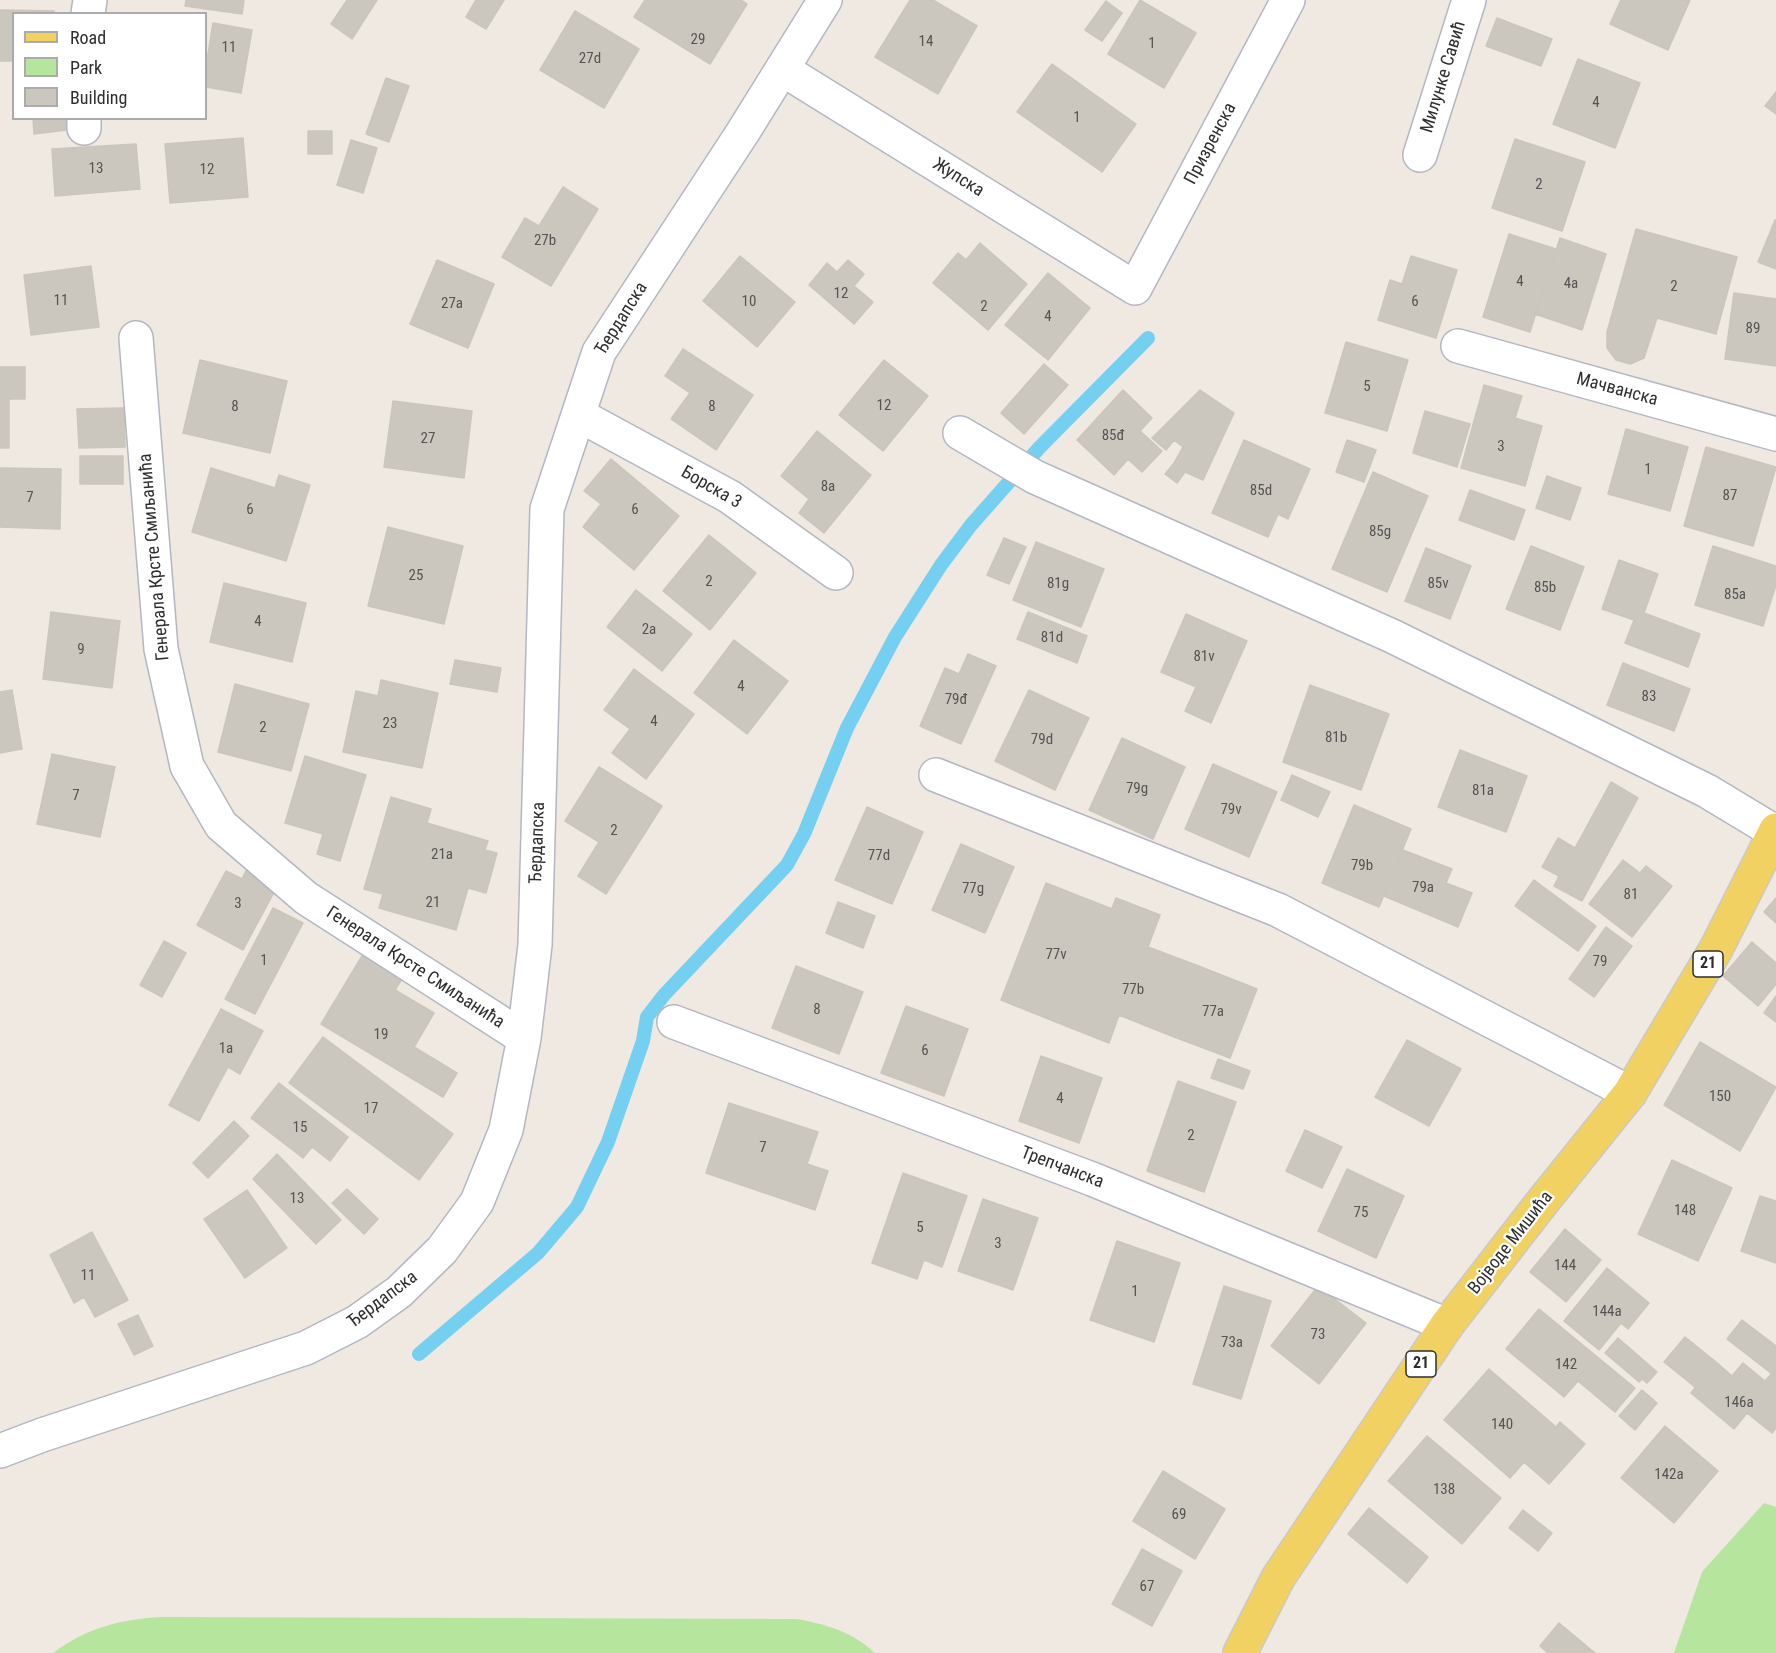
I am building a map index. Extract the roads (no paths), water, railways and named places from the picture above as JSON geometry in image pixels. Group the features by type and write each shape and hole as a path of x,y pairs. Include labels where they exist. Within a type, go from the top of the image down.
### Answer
{"main road":[{"name":"Војводе Мишића","path":"1240,1653 1278,1578 1447,1325 1630,1093 1716,949 1776,831"}],"street":[{"name":"Ђердапска","path":"0,1450 306,1348 357,1322 399,1292 442,1250 477,1202 506,1130 524,1038 535,945 547,510 599,352 737,142 825,0"},
{"name":"Призренска","path":"1135,288 1288,0"},
{"name":"Милунке Савић","path":"1420,155 1469,0"},
{"name":"Жупска","path":"782,69 1135,288"},
{"name":"Генерала Крсте Смиљанића","path":"136,338 161,649 186,766 221,825 306,898 524,1038"},
{"name":"Мачванска","path":"1458,346 1776,434"},
{"name":"Борска 3","path":"579,415 730,496 836,573"},
{"path":"960,433 1035,477 1392,636 1707,791 1776,831"},
{"path":"936,775 1278,910 1630,1093"},
{"name":"Трепчанска","path":"674,1022 1092,1179 1447,1325"}],"waterway":[{"path":"419,1354 538,1253 577,1207 608,1142 643,1041 647,1017 664,995 787,865 804,834 847,728 895,637 941,565 971,525 1039,448 1148,338"}]}
